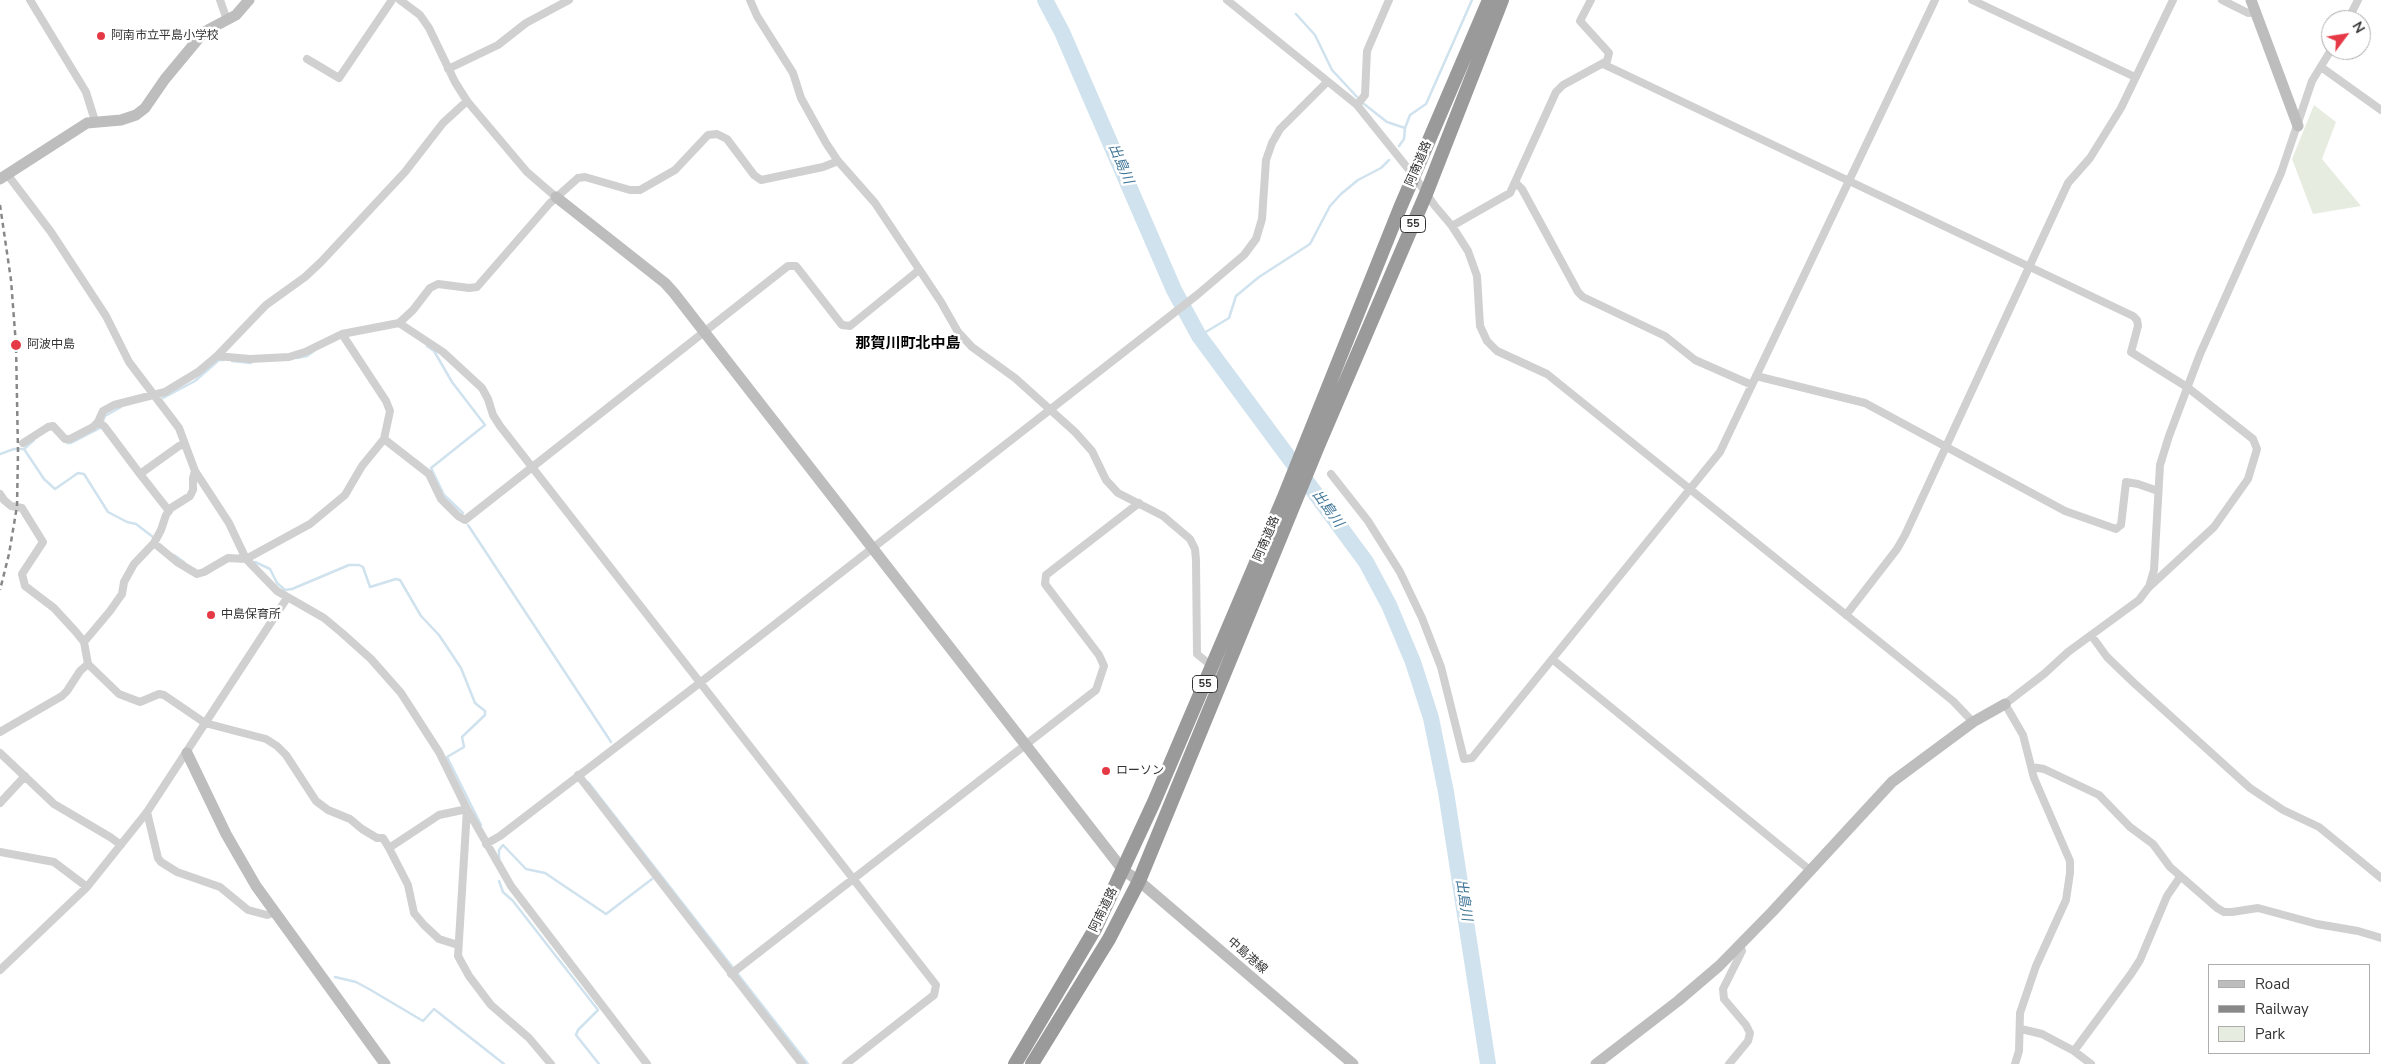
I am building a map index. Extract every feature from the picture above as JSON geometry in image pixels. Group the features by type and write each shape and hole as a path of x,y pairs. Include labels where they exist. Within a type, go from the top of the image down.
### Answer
{"highway":[{"name":"阿南道路","path":"1314,441 1414,176 1489,0"},
{"name":"阿南道路","path":"1015,1064 1095,929 1123,870 1426,194 1502,0"},
{"name":"阿南道路","path":"1032,1064 1109,939 1138,881 1212,707 1288,502"}],"street":[{"path":"30,0 86,92 95,121"},
{"path":"220,0 227,20"},
{"path":"249,0 236,15 204,32 140,111 121,120 86,123 3,177 51,232 106,316 128,362 179,428 195,471 229,523 246,559 277,591 324,618 371,659 400,693 439,752 486,844 516,893 648,1064"},
{"path":"307,59 339,78 392,0"},
{"path":"400,0 420,15 429,28 448,69 467,101 527,172 556,197"},
{"path":"448,69 498,45 526,23 569,0"},
{"path":"750,0 757,16 792,73 802,98 838,161 875,203 958,332 972,347 1015,378 1050,409 1092,451 1106,480 1118,493 1163,516 1190,539 1195,549 1197,654 1213,667"},
{"path":"1227,0 1357,105 1414,176 1452,226 1468,251 1477,276 1480,326 1487,341 1497,351 1547,374 1953,702 1973,722"},
{"path":"1357,105 1365,95 1367,51 1389,0"},
{"path":"1452,226 1510,193 1556,92 1563,85 1608,60 1609,53 1580,21 1591,0"},
{"path":"1331,474 1368,522 1400,572 1422,618 1441,667 1464,759 1472,758 1688,488 1720,452 1934,0"},
{"path":"1972,0 2135,77"},
{"path":"1846,615 1897,549 2030,268 2068,183 2090,158 2122,108 2172,0"},
{"path":"2222,0 2248,13 2257,12"},
{"path":"2251,0 2298,126"},
{"path":"2148,588 2154,570 2160,464 2187,386 2280,173 2298,126 2312,81 2325,60"},
{"path":"1596,1064 1678,1001 1740,944 1811,871 1892,782 1973,722 2005,704 2091,635 2129,609 2148,588 2214,527 2248,479 2257,449 2253,439 2187,386 2131,352 2138,326 2138,320 2133,316 1603,64"},
{"path":"2321,67 2381,110"},
{"path":"486,844 500,836 700,682 872,546 1197,295 1244,255 1256,239 1262,219 1266,160 1272,143 1280,129 1327,82"},
{"path":"170,511 101,424 103,411 114,405 154,395 180,385 217,356 266,305 305,277 321,262 405,172 443,123 467,101"},
{"path":"217,356 250,359 289,356 305,352 343,336 399,322 413,310 430,288 438,284 469,288 477,287 556,197 578,178 585,177 630,190 640,190 675,170 708,135 717,134 727,139 754,175 760,180 823,167 838,161"},
{"path":"1515,182 1522,190 1578,292 1583,297 1665,336 1695,360 1752,385"},
{"name":"中島港線","path":"556,197 666,283 1123,870 1353,1064"},
{"path":"384,439 429,474 441,499 458,516 465,520 788,266 796,266 842,326 850,326 919,270"},
{"path":"399,322 443,352 482,388 493,415 936,985 934,995 846,1064"},
{"path":"154,542 177,562 197,574 228,558 246,559 310,524 345,495 362,466 384,439 390,411 386,401 343,336"},
{"path":"1756,376 1865,403 2065,511 2116,529 2121,525 2126,482 2158,491"},
{"path":"23,443 48,427 53,426 65,439 70,439 101,424"},
{"path":"140,474 179,446 185,444"},
{"path":"84,642 122,594 124,582 134,564 154,542 170,511 190,496 193,490 195,471"},
{"path":"0,494 11,506 22,508 43,542 22,574 25,586 54,608 84,642 88,664 119,694 140,702 159,694 164,695 205,723 266,739 277,746 286,755 316,801 328,810 350,819 377,838 383,838 408,885 414,913 439,939 458,945"},
{"path":"734,971 1096,690 1104,666 1100,655 1045,584 1046,575 1139,503"},
{"path":"0,970 87,887 121,846 147,812 187,753 287,598"},
{"path":"2091,635 2107,657 2134,683 2250,788 2283,810 2319,827 2381,878"},
{"path":"1552,659 1811,871"},
{"path":"0,732 62,696 68,691 80,671 88,664"},
{"path":"2005,704 2023,734 2032,767 2070,860 2066,900 2036,966 2020,1013 2021,1029 2015,1064"},
{"path":"0,753 54,804 110,837 121,846"},
{"path":"187,753 226,834 274,913 385,1064"},
{"path":"2032,767 2044,769 2099,795 2130,827 2153,844 2180,877 2224,912 2258,908 2316,924 2358,931 2381,938"},
{"path":"578,775 734,971 802,1064"},
{"path":"0,803 25,776"},
{"path":"389,848 439,815 467,809"},
{"path":"467,809 458,956 469,976 486,998 528,1038 551,1064"},
{"path":"147,812 158,858 161,862 177,872 220,887 248,910 267,915 274,913"},
{"path":"0,852 54,862 87,887"},
{"path":"2074,1051 2140,960 2167,896 2180,877"},
{"path":"1729,1064 1748,1041 1750,1033 1746,1025 1724,999 1724,989 1742,951 1740,944"},
{"path":"2021,1029 2042,1034 2074,1051 2091,1064"}],"green space":[{"path":"2314,105 2336,122 2322,159 2361,206 2313,214 2292,159"}],"waterway":[{"name":"出島川","path":"1045,0 1062,32 1174,290 1199,336 1366,562 1389,605 1413,662 1431,718 1446,792 1488,1064"},
{"path":"1405,128 1410,115 1426,104 1472,0"},
{"path":"1296,14 1315,35 1332,70 1358,98"},
{"path":"1364,104 1387,122 1405,128 1404,139 1399,146"},
{"path":"1199,336 1229,318 1236,296 1259,277 1310,244 1330,206 1341,194 1358,180 1381,168 1389,160"},
{"path":"427,346 434,351 452,382 485,425 431,468 444,495 463,513"},
{"path":"297,358 307,356 314,351"},
{"path":"163,398 195,381 219,360 224,360"},
{"path":"232,361 251,363"},
{"path":"67,443 71,443 100,428 105,416 121,407"},
{"path":"0,454 14,449 24,449 34,440"},
{"path":"24,449 44,479 55,489 78,473 84,474 108,512 127,522 136,524 153,537"},
{"path":"468,525 611,742"},
{"path":"174,555 184,562"},
{"path":"255,562 270,569 277,583 285,590 292,589 349,565 363,567 370,587 396,579 400,580 421,616 439,635 461,668 475,703 485,711 485,715 462,737 464,747 447,757 481,825"},
{"path":"588,782 808,1064"},
{"path":"499,860 499,850 503,845 526,869 545,873 606,914 652,879"},
{"path":"499,881 503,892 513,901 598,1010 578,1030 576,1035 599,1064"},
{"path":"335,977 356,982 423,1021 434,1009 504,1064"}],"railway":[{"path":"0,205 11,280 16,345 18,452 17,506 9,554 0,590"}],"place":[{"name":"阿南市立平島小学校","path":"101,36"},
{"name":"阿波中島","path":"16,345"},
{"name":"中島保育所","path":"211,615"},
{"name":"ローソン","path":"1106,771"}],"district":[{"name":"那賀川町北中島","path":"908,344"}]}
